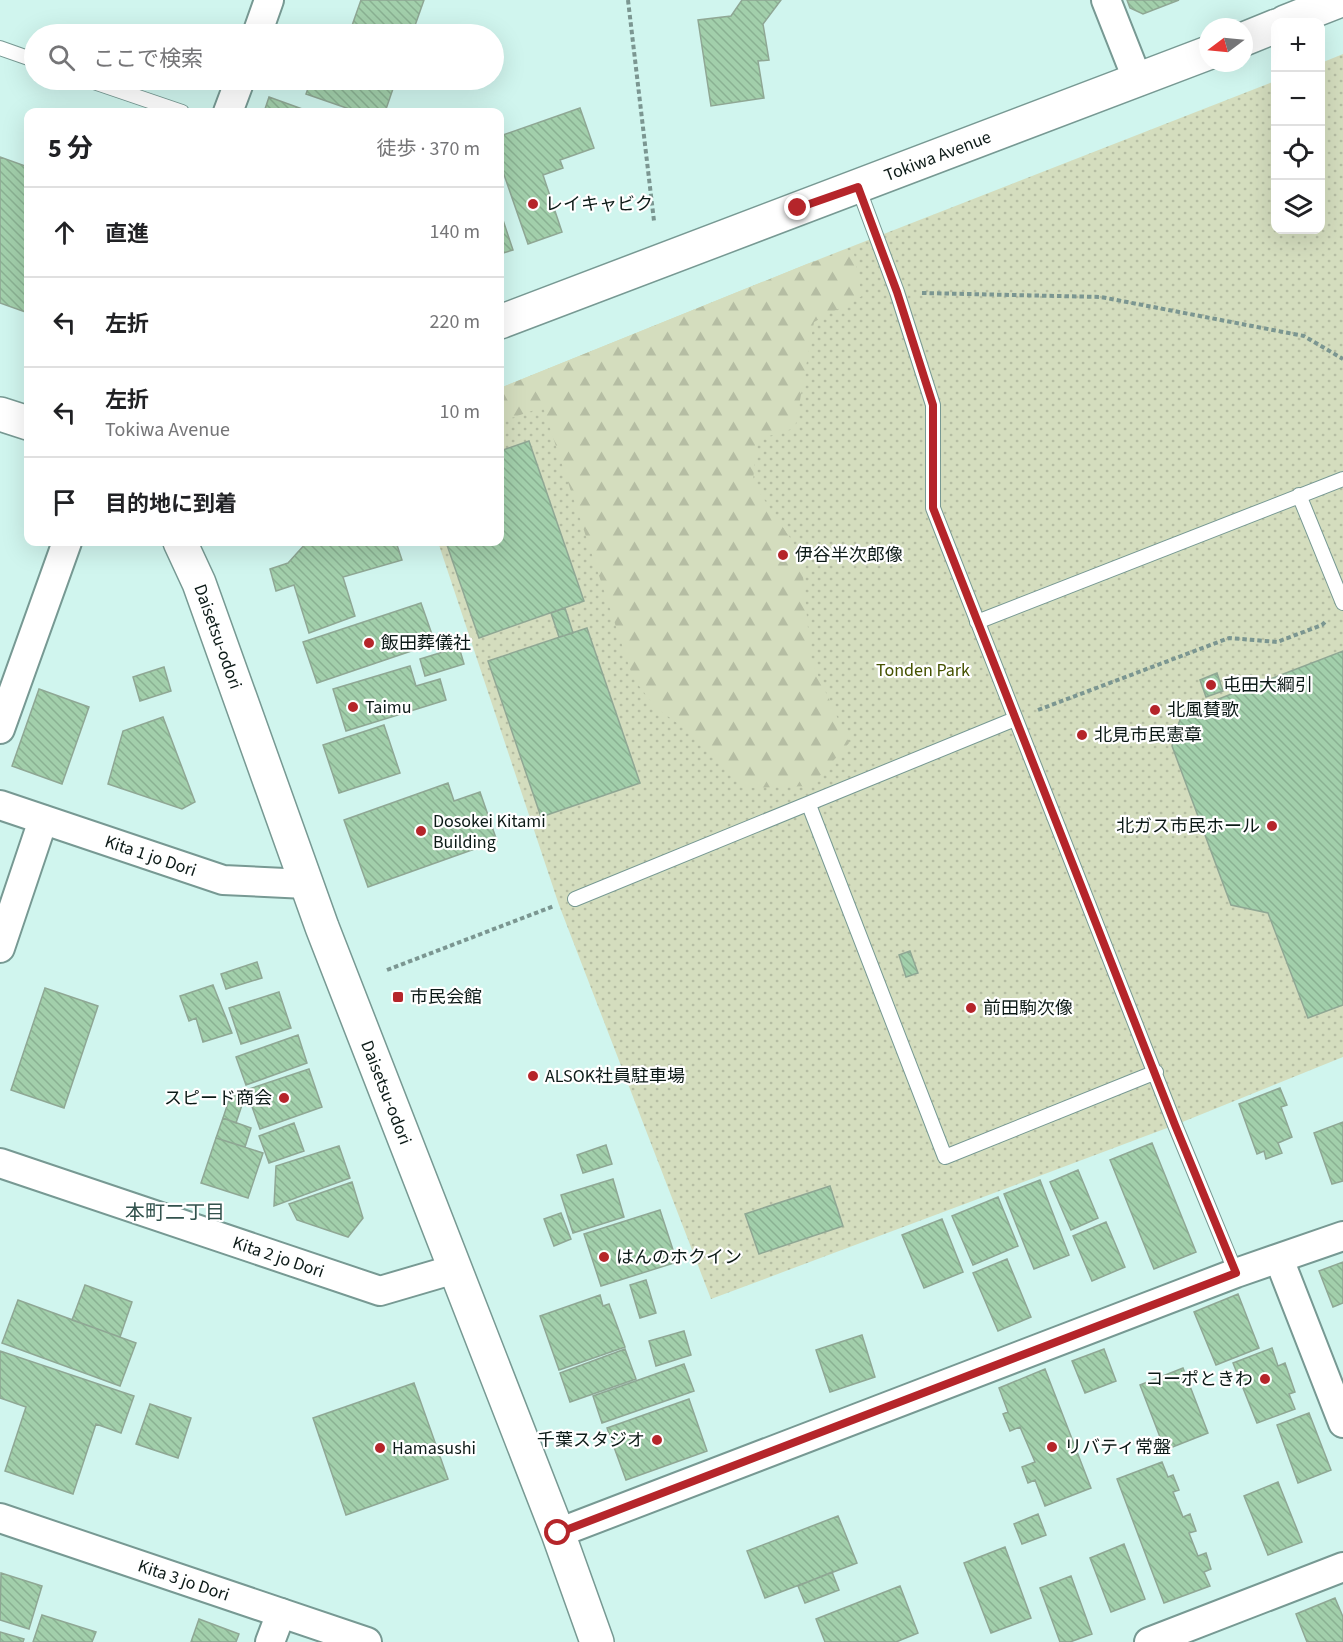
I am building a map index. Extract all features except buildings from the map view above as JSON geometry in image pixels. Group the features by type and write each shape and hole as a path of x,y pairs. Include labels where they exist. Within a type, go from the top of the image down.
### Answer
{"main road":[{"path":"1295,18 1341,0"},
{"path":"1253,35 1271,28"},
{"name":"Tokiwa Avenue","path":"504,320 1199,57"},
{"path":"0,414 24,422"},
{"name":"Daisetsu-odori","path":"182,546 199,583 306,884 558,1533 597,1642"}],"street":[{"path":"261,24 269,0"},
{"path":"1106,0 1138,81"},
{"path":"230,108 236,90"},
{"path":"0,729 66,546"},
{"name":"Kita 1 jo Dori","path":"0,805 223,880 306,884"},
{"path":"0,948 44,820"},
{"name":"Kita 2 jo Dori","path":"0,1163 380,1291 455,1269"},
{"path":"558,1533 1236,1273 1343,1236"},
{"path":"1279,1259 1343,1423"},
{"name":"Kita 3 jo Dori","path":"0,1518 367,1642"},
{"path":"1149,1642 1343,1567"},
{"path":"270,1642 281,1613"}],"lane":[{"path":"0,48 24,56"},
{"path":"117,90 170,108"},
{"path":"858,187 897,292 933,405 933,508 1175,1125 1236,1273"},
{"path":"977,622 1343,479"},
{"path":"1299,495 1342,604"},
{"path":"575,899 1015,719"},
{"path":"809,805 945,1157 1156,1072"}],"path":[{"path":"628,0 654,220"},
{"path":"897,292 1101,297 1304,336 1343,359"},
{"path":"1015,719 1229,638 1277,642 1323,625 1342,604"},
{"path":"387,970 575,899"}],"green space":[{"name":"Tonden Park","path":"1343,54 1343,1057 1175,1125 711,1299 559,905 439,546 504,546 504,386 807,264 1271,83 1271,234 1325,234 1325,61"},
{"path":"853,249 862,296 814,322 795,428 756,440 753,483 801,554 811,660 849,743 811,786 742,788 700,739 656,708 633,678 543,407 504,421 504,386 807,264"}],"place":[{"name":"レイキャビク","path":"533,204"},
{"name":"伊谷半次郎像","path":"783,555"},
{"name":"飯田葬儀社","path":"369,643"},
{"name":"屯田大綱引","path":"1211,685"},
{"name":"Taimu","path":"353,707"},
{"name":"北風賛歌","path":"1155,710"},
{"name":"北見市民憲章","path":"1082,735"},
{"name":"北ガス市民ホール","path":"1272,826"},
{"name":"Dosokei Kitami Building","path":"421,831"},
{"name":"市民会館","path":"398,997"},
{"name":"前田駒次像","path":"971,1008"},
{"name":"ALSOK社員駐車場","path":"533,1076"},
{"name":"スピード商会","path":"284,1098"},
{"name":"はんのホクイン","path":"604,1257"},
{"name":"コーポときわ","path":"1265,1379"},
{"name":"千葉スタジオ","path":"657,1440"},
{"name":"リバティ常盤","path":"1052,1447"},
{"name":"Hamasushi","path":"380,1448"}],"district":[{"name":"本町二丁目","path":"175,1213"}],"route":[{"path":"558,1533 1236,1273 1175,1125 933,508 933,405 897,292 858,187 798,208"}]}
